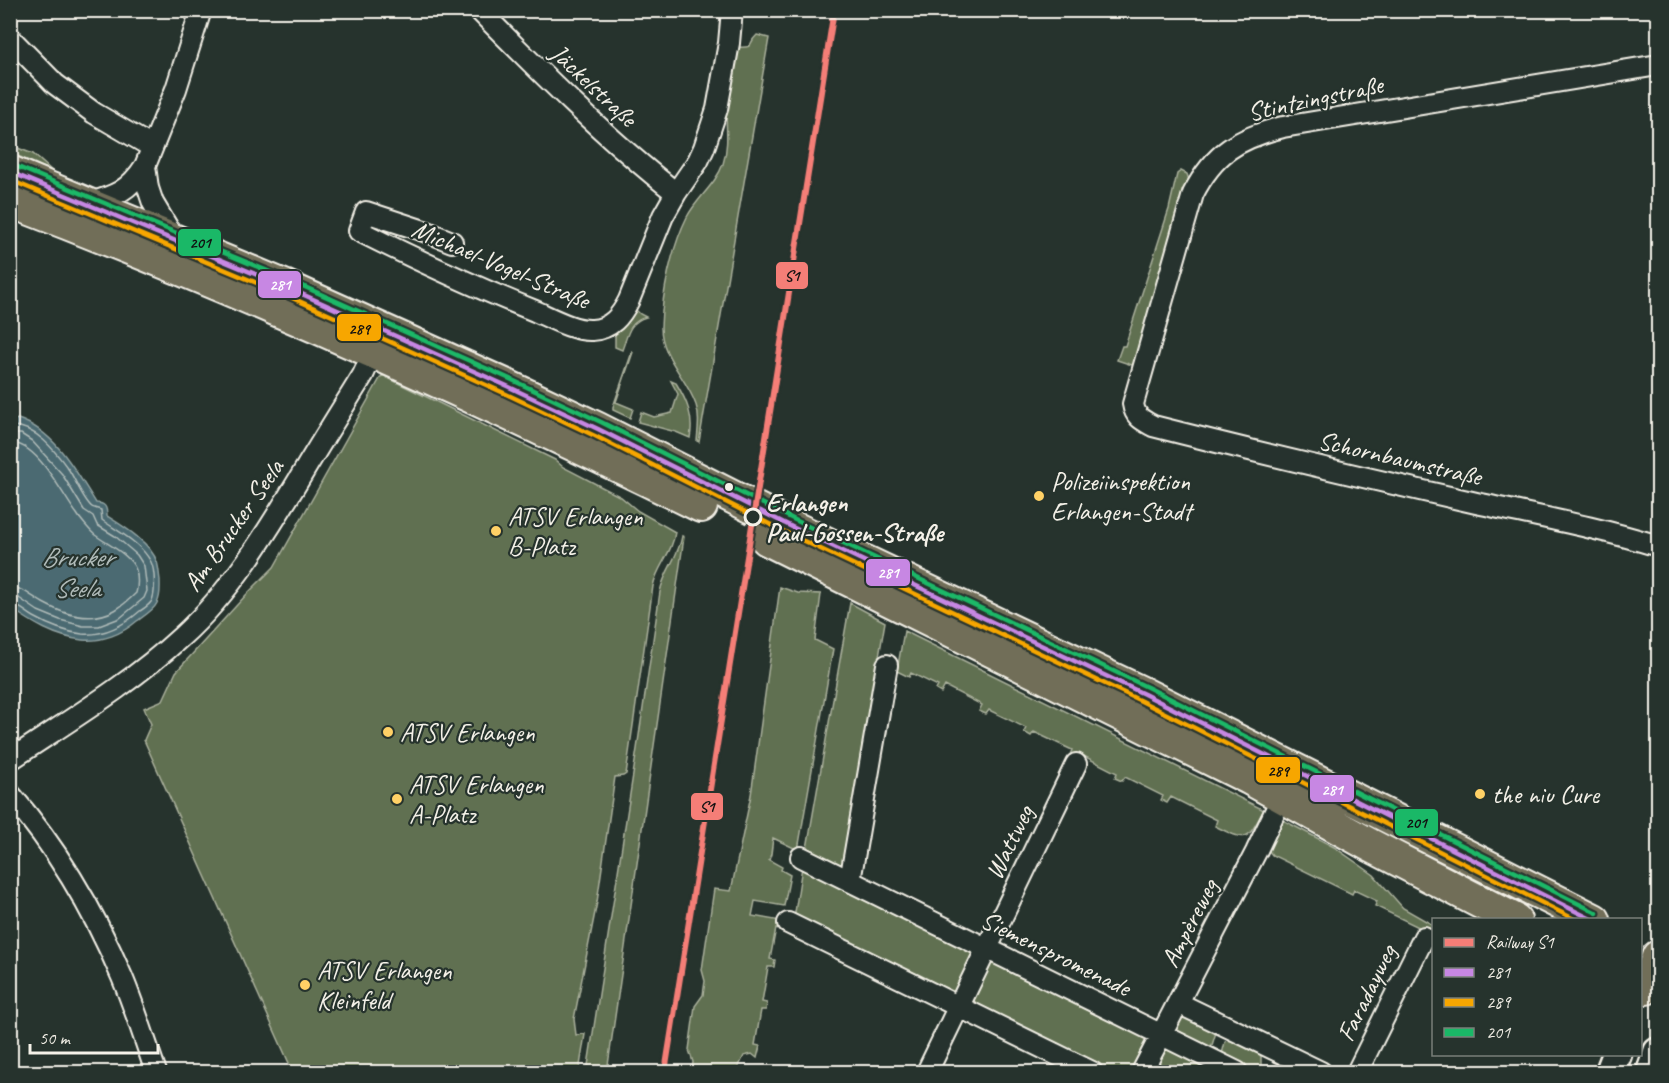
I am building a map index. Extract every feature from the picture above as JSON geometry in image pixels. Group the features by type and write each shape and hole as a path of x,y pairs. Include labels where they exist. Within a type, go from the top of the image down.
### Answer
{"main road":[{"path":"10,172 284,286 465,367 598,429 677,482"},
{"path":"10,201 240,294 677,482 1119,698 1590,918"},
{"path":"1119,698 1282,797 1511,918"},
{"path":"1642,945 1659,956 1646,992"}],"street":[{"path":"87,204 123,191 138,177 145,166 176,89 201,10"},
{"name":"Jäckelstraße","path":"479,10 549,81 630,156 676,193"},
{"name":"Michael-Vogel-Straße","path":"452,242 366,212 359,231 494,294 578,329 599,329 614,322 622,314 663,216 705,148 717,109 729,43 732,10"},
{"path":"10,38 55,84 94,112 152,147"},
{"name":"Stintzingstraße","path":"1134,411 1133,404 1193,194 1203,175 1215,160 1240,141 1283,127 1659,65"},
{"path":"145,166 153,203 175,240"},
{"name":"Am Brucker Seela","path":"10,760 135,676 181,637 211,607 279,514 363,375 374,351"},
{"name":"Schornbaumstraße","path":"1134,411 1142,420 1153,426 1365,477 1591,527 1659,546"},
{"path":"850,881 886,665"},
{"name":"Wattweg","path":"927,1072 960,1008 1076,764"},
{"path":"10,794 59,857 103,934 125,984 156,1072"},
{"name":"Ampèreweg","path":"1143,1072 1282,797"},
{"name":"Siemenspromenade","path":"801,857 1237,1072"},
{"path":"788,923 1092,1072"},
{"name":"Faradayweg","path":"1357,1072 1424,937"},
{"path":"1178,1003 1321,1072"},
{"path":"1651,1072 1659,1052"},
{"path":"1610,1072 1616,1056"}],"green space":[{"path":"757,35 769,38 699,442 697,441 696,405 670,358 662,338 663,300 672,256 687,217 716,178 723,164 727,140 727,94 736,47 749,46"},
{"path":"10,145 33,154 52,171 11,153"},
{"path":"1181,171 1187,174 1189,180 1137,364 1132,365 1117,360 1122,346 1125,346 1169,209 1177,174"},
{"path":"633,307 646,317 633,325 622,350 615,347 615,330"},
{"path":"632,352 616,402 633,409 630,418 613,410 613,407"},
{"name":"ATSV Erlangen","path":"382,375 555,460 563,467 621,497 638,511 675,532 653,586 626,774 615,777 597,902 574,1019 576,1035 585,1034 579,1072 293,1072 144,740 151,724 144,708 163,700 176,672 274,567"},
{"path":"671,381 676,383 689,409 690,438 638,422 641,412 654,417 672,413 678,394"},
{"path":"682,536 684,537 607,1072 587,1072 660,592"},
{"path":"780,587 798,593 821,594 815,640 833,649 798,850 773,838 769,860 782,867 781,870 790,875 784,906 755,901 752,916 781,921 780,929 776,928 770,959 775,960 774,967 768,967 762,1002 767,1003 766,1010 761,1010 755,1045 760,1046 757,1058 752,1054 744,1056 736,1072 692,1072 693,1062 689,1050 695,1006 703,995 705,981 702,970 714,889 731,891 751,795"},
{"path":"850,603 885,622 842,871 806,854"},
{"path":"904,631 1264,810 1250,833 1241,837 1234,835 1215,826 1217,820 1171,797 1167,803 1161,800 1163,796 1125,777 1122,781 1115,778 1117,773 1080,754 1077,759 1070,755 1072,750 1034,732 1031,736 1024,732 1026,728 989,710 986,714 979,711 982,705 945,686 941,693 936,690 938,686 911,673 909,677 897,671"},
{"path":"1279,818 1334,847 1374,875 1403,908 1432,924 1432,934 1375,906 1377,901 1354,890 1352,894 1272,855 1266,847"},
{"path":"802,867 980,955 957,1000 794,919"},
{"path":"988,960 1154,1041 1138,1072 1107,1072 967,1004"},
{"path":"1180,1007 1218,1026 1212,1045 1203,1050 1167,1033"},
{"path":"1231,1040 1261,1054 1261,1072 1250,1072 1221,1058 1225,1042"},
{"path":"1162,1044 1219,1072 1148,1072"}],"water":[{"name":"Brucker Seela","path":"18,419 31,425 54,442 96,503 105,506 107,516 136,536 154,555 160,580 160,592 156,606 131,626 118,633 97,640 62,636 44,629 11,608 10,421"}],"rail line":[{"name":"S1","path":"665,1072 834,10"}],"transit line":[{"name":"201","path":"13,165 287,279 510,379 601,422 795,520 1147,687 1597,913"},
{"name":"281","path":"10,172 284,286 507,386 598,429 792,527 1144,694 1589,918"},
{"name":"289","path":"10,180 281,293 504,393 595,436 789,534 1141,701 1572,918"}],"place":[{"name":"Polizeiinspektion Erlangen-Stadt","path":"1039,496"},
{"name":"Erlangen Paul-Gossen-Straße","path":"753,517"},
{"name":"ATSV Erlangen B-Platz","path":"496,531"},
{"name":"ATSV Erlangen","path":"388,732"},
{"name":"the niu Cure","path":"1480,794"},
{"name":"ATSV Erlangen A-Platz","path":"397,799"},
{"name":"ATSV Erlangen Kleinfeld","path":"305,985"}]}
